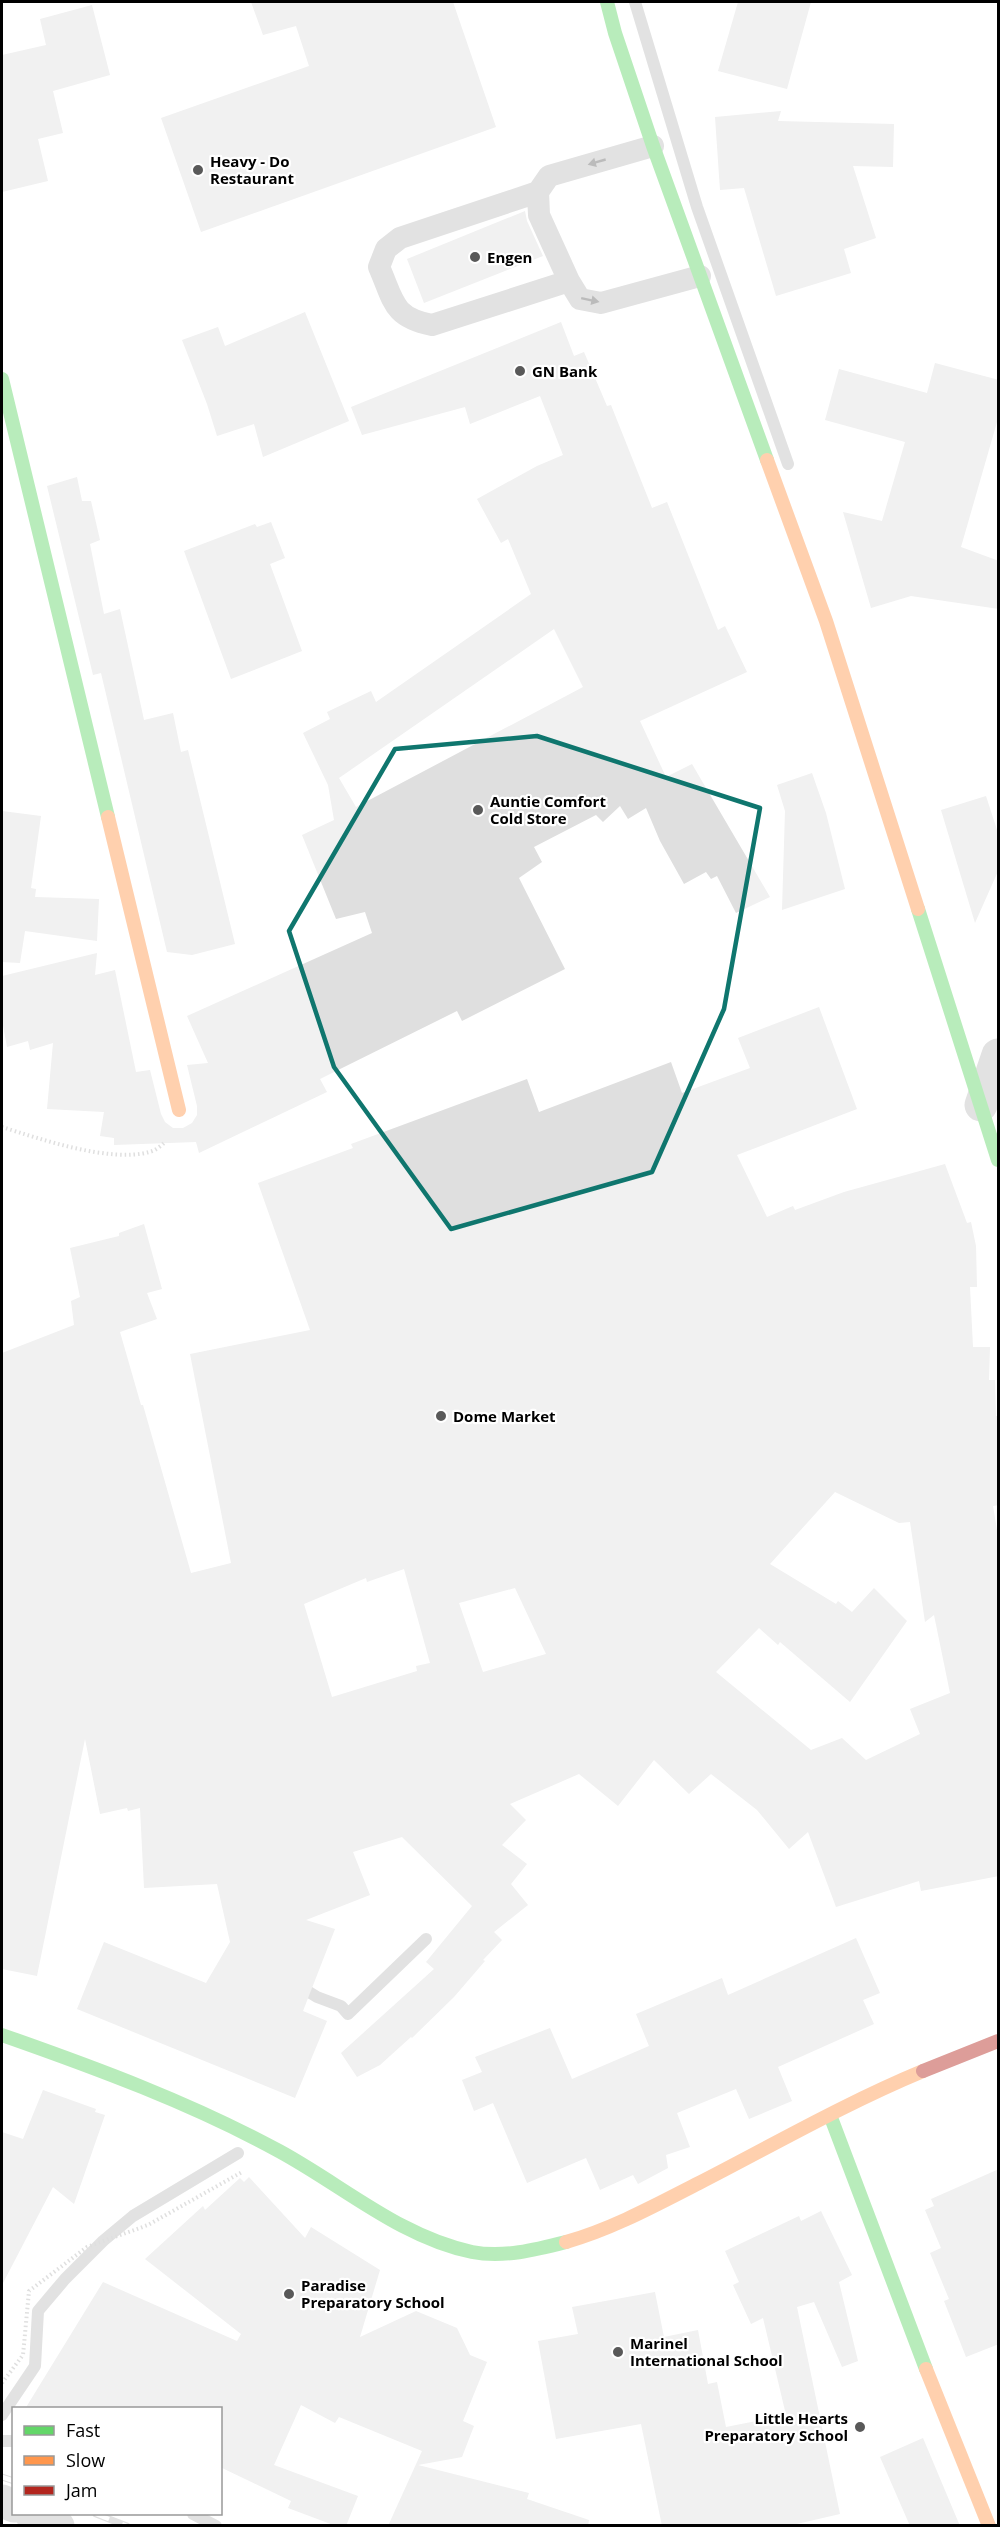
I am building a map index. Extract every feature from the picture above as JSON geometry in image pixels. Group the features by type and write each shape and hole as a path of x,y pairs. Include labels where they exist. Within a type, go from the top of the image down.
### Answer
{"street":[{"path":"606,2 653,146 826,621 999,1160"},
{"path":"2,379 179,1110"},
{"path":"981,1105 999,1055"},
{"path":"2,2035 82,2063 188,2106 279,2151 380,2213 427,2238 472,2252 525,2253 583,2237 648,2209 830,2115 919,2073 999,2041"},
{"path":"830,2115 949,2428 989,2526"},
{"path":"33,2515 58,2526"}],"lane":[{"path":"653,146 549,176 538,192 539,215 569,281 580,299 601,303 700,276"},
{"path":"538,192 400,238 386,249 379,267 399,312 415,322 432,325 569,281"}],"path":[{"path":"2,1127 63,1146 90,1151 128,1154 151,1152 165,1143 174,1127 179,1110"},
{"path":"2,2383 23,2355 29,2291 87,2247 148,2225 279,2151"}],"highlighted area":[{"path":"537,736 760,808 724,1009 652,1172 451,1229 334,1067 289,931 395,749"}],"building":[{"path":"251,2 453,2 496,127 201,232 161,118 309,66 296,26 263,35"},
{"path":"738,2 811,2 787,89 718,71"},
{"path":"92,5 110,75 53,91 63,133 38,139 48,181 2,192 2,55 46,45 40,19"},
{"path":"781,111 778,121 894,124 893,167 853,166 876,238 844,249 851,273 776,296 744,188 720,190 715,117"},
{"name":"Engen","path":"525,211 527,221 543,256 424,303 407,259"},
{"path":"305,312 349,421 263,457 254,424 217,436 182,340 218,327 225,346"},
{"path":"561,322 574,356 584,352 607,406 611,405 652,508 667,502 718,630 725,626 747,672 640,721 666,777 692,764 770,897 736,913 717,876 711,879 706,872 684,884 660,841 646,808 628,819 620,806 603,822 596,815 534,847 542,862 519,878 565,969 462,1021 457,1011 320,1079 327,1092 199,1153 196,1142 114,1145 114,1138 100,1136 104,1112 47,1109 53,1043 30,1050 28,1041 7,1047 2,1020 2,976 97,953 95,975 115,970 136,1072 150,1070 165,1122 173,1128 183,1128 192,1123 197,1115 197,1106 187,1065 208,1063 187,1016 372,933 365,912 336,919 302,835 334,820 328,785 303,733 330,719 327,712 371,691 376,702 531,594 508,539 501,543 477,499 537,466 563,455 540,396 470,424 465,407 362,435 351,407","holes":["554,629 583,687 356,807 339,778"]},
{"path":"935,363 999,380 999,415 961,547 999,561 999,609 911,596 871,608 843,512 882,521 905,442 825,420 839,369 927,393"},
{"path":"77,477 82,501 91,501 100,540 90,544 104,614 120,609 144,720 173,713 181,752 188,750 235,944 192,955 167,952 101,673 93,675 47,486"},
{"path":"271,522 285,558 270,564 302,651 231,679 184,551 255,524 257,527"},
{"path":"812,773 826,813 845,889 782,910 785,811 777,785"},
{"path":"986,796 999,836 999,869 975,923 941,810"},
{"path":"2,811 41,816 31,888 36,889 35,897 99,899 97,941 25,931 20,963 2,962"},
{"path":"819,1007 857,1109 737,1155 767,1217 793,1206 795,1210 844,1192 945,1164 967,1223 971,1222 976,1246 977,1287 970,1287 973,1347 990,1347 989,1380 995,1380 996,1416 999,1416 999,1505 993,1506 999,1542 999,1876 921,1891 919,1881 836,1907 808,1832 789,1849 757,1810 711,1774 689,1794 654,1760 618,1806 579,1774 510,1804 526,1820 502,1845 527,1864 511,1884 528,1905 494,1932 502,1940 454,1997 380,2065 357,2077 341,2053 434,1969 426,1962 472,1906 402,1837 353,1852 370,1895 306,1920 335,1929 303,2011 327,2021 295,2098 77,2009 104,1942 206,1983 230,1942 217,1884 144,1888 140,1808 128,1811 127,1808 100,1814 85,1739 37,1976 2,1969 2,1353 74,1325 71,1301 80,1297 70,1248 119,1236 119,1233 144,1224 162,1289 147,1293 157,1319 120,1332 191,1573 231,1563 190,1354 310,1330 258,1183 353,1148 351,1144 527,1079 539,1112 671,1062 682,1093 750,1068 738,1038","holes":["835,1492 899,1523 910,1522 925,1622 934,1615 950,1693 910,1709 920,1734 866,1760 842,1738 811,1750 716,1672 759,1628 778,1645 780,1642 850,1702 907,1621 874,1588 852,1612 838,1601 836,1604 770,1564","404,1569 430,1663 416,1666 417,1671 332,1697 304,1604 366,1578 367,1582","515,1588 546,1654 483,1672 459,1603"]},
{"path":"856,1938 880,1993 863,2000 874,2024 778,2067 792,2101 749,2119 736,2089 677,2113 690,2147 666,2155 668,2168 638,2184 633,2175 600,2190 586,2158 527,2183 493,2103 474,2111 462,2080 482,2072 475,2057 550,2028 572,2079 649,2046 636,2014 722,1978 728,1995"},
{"path":"43,2090 96,2109 95,2112 105,2115 74,2204 53,2187 2,2285 2,2132 23,2139"},
{"path":"999,2169 999,2344 966,2357 944,2301 949,2299 930,2253 941,2248 925,2210 934,2206 931,2199"},
{"path":"249,2177 305,2238 311,2227 380,2270 360,2337 416,2311 457,2328 470,2355 487,2362 463,2421 474,2426 462,2457 418,2465 529,2493 527,2499 589,2520 588,2526 388,2526 422,2451 339,2417 335,2423 301,2405 274,2465 358,2496 346,2526 336,2526 288,2508 291,2501 222,2468 222,2407 26,2407 103,2282 237,2341 241,2334 145,2259 203,2206 205,2210 240,2178 244,2182"},
{"path":"821,2211 852,2275 839,2282 858,2361 842,2367 814,2302 797,2307 840,2514 788,2526 662,2526 641,2424 556,2439 538,2341 578,2334 572,2307 655,2292 664,2337 698,2330 708,2384 717,2382 726,2427 786,2415 763,2318 751,2324 733,2285 739,2282 725,2251 799,2216 801,2221"},
{"path":"923,2438 960,2526 910,2526 880,2457"}],"waterway":[{"path":"635,2 697,207 788,464"},
{"path":"296,1984 317,1997 341,2006 348,2014 426,1939"},
{"path":"2,2415 35,2366 38,2311 65,2279 103,2241 133,2216 238,2153"},
{"path":"2,2441 12,2441"},
{"path":"195,2515 216,2526"}],"railway":[{"path":"2,2477 12,2480"},
{"path":"99,2515 127,2526"}],"traffic: fast":[{"path":"607,2 615,33 653,146 767,460"},
{"path":"2,379 108,817"},
{"path":"918,909 998,1160"},
{"path":"2,2035 108,2074 212,2117 302,2164 372,2209 420,2235 446,2245 484,2254 507,2254 566,2242"},
{"path":"830,2115 926,2369"}],"traffic: slow":[{"path":"767,460 826,621 918,909"},
{"path":"108,817 179,1110"},
{"path":"566,2242 634,2216 838,2110 923,2071"},
{"path":"926,2369 989,2526"}],"traffic: jam":[{"path":"923,2071 998,2041"}],"place":[{"name":"Heavy - Do Restaurant","path":"198,170"},
{"name":"Engen","path":"475,257"},
{"name":"GN Bank","path":"520,371"},
{"name":"Auntie Comfort Cold Store","path":"478,810"},
{"name":"Dome Market","path":"441,1416"},
{"name":"Paradise Preparatory School","path":"289,2294"},
{"name":"Marinel International School","path":"618,2352"},
{"name":"Little Hearts Preparatory School","path":"860,2427"}]}
